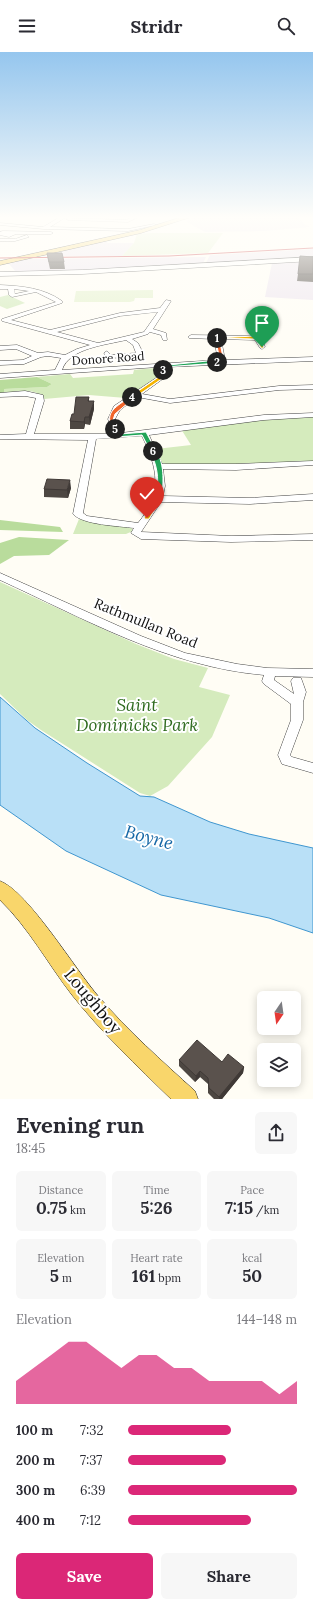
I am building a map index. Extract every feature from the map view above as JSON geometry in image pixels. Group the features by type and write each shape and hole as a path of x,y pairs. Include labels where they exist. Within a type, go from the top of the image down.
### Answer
{"main road":[{"name":"Loughboy","path":"3,895 22,910 39,931 78,988 106,1020 188,1099"}],"street":[{"path":"12,274 191,266"},
{"path":"0,274 60,275"},
{"path":"0,287 12,287 35,291 60,302 3,320"},
{"path":"12,287 11,294 14,296 35,291"},
{"path":"0,363 24,362 38,356 51,354 66,357 99,344 146,333 150,330 168,301"},
{"path":"51,332 98,319 147,310 162,310"},
{"path":"3,320 99,344"},
{"path":"150,330 164,335"},
{"path":"217,337 222,361"},
{"path":"107,353 109,357 113,358 138,355 140,353 136,344 127,338"},
{"path":"191,338 255,338 259,339 262,347"},
{"path":"0,348 17,347 38,356"},
{"path":"58,373 66,357"},
{"name":"Donore Road","path":"0,376 222,361 313,359"},
{"path":"118,436 111,420 113,413 117,408 163,375 161,366"},
{"path":"136,395 170,401 279,388 313,387"},
{"path":"0,395 35,394 40,397 29,436"},
{"path":"0,437 118,436 269,416 313,415"},
{"path":"144,433 159,466 161,482 158,499 147,518 136,532 141,536 231,539 313,537"},
{"path":"92,437 78,514 84,518 140,526"},
{"path":"159,466 236,467 313,463"},
{"path":"158,499 250,501 313,497"},
{"name":"Rathmullan Road","path":"0,576 166,650 219,665 270,672 313,673"},
{"path":"270,672 268,681 297,702"},
{"path":"297,681 301,693 301,696 297,702 297,720 284,755 287,760 313,768"}],"shaded area":[{"path":"11,266 154,266 66,271 16,272"},
{"path":"271,266 313,266 313,300 265,297"}],"green space":[{"path":"153,290 153,298 135,298 134,301 130,302 74,302 76,291"},
{"path":"8,295 25,303 7,309 0,306 0,297"},
{"path":"155,368 158,372 158,377 126,398 89,395 44,399 36,393 26,391 4,393 4,389 47,387 52,384 37,377 70,374 73,378 133,374 134,370"},
{"path":"37,377 52,384 47,387 4,389 4,393 0,393 0,380"},
{"path":"313,416 313,462 166,464 162,463 156,449 191,445 181,429 284,417"},
{"path":"79,519 131,527 133,531 126,534 73,534"},
{"path":"0,520 60,527 63,532 0,530"},
{"path":"19,537 69,540 49,555 14,556 0,564 0,543"},
{"name":"Saint Dominicks Park","path":"0,582 136,644 174,659 208,668 199,687 230,695 212,737 168,786 150,796 140,793 41,730 27,720 0,694"}],"water":[{"name":"Boyne","path":"0,697 35,728 140,796 154,797 210,822 249,834 313,848 313,933 269,918 161,895 66,851 0,805"}],"building":[{"path":"299,266 313,266 313,274 298,274"},
{"path":"76,397 89,397 88,401 94,401 89,417 85,417 84,422 70,421 72,414 74,414"},
{"path":"47,479 70,480 67,490 44,489"},
{"path":"197,1040 222,1062 228,1054 244,1067 219,1097 209,1088 208,1078 200,1071 196,1076 179,1060"}],"route":[{"path":"147,518 158,499 161,482 159,466 144,433 118,436 111,420 113,413 129,399 162,377 164,373 161,366 222,361 217,337 255,338 259,339 262,347"}]}
